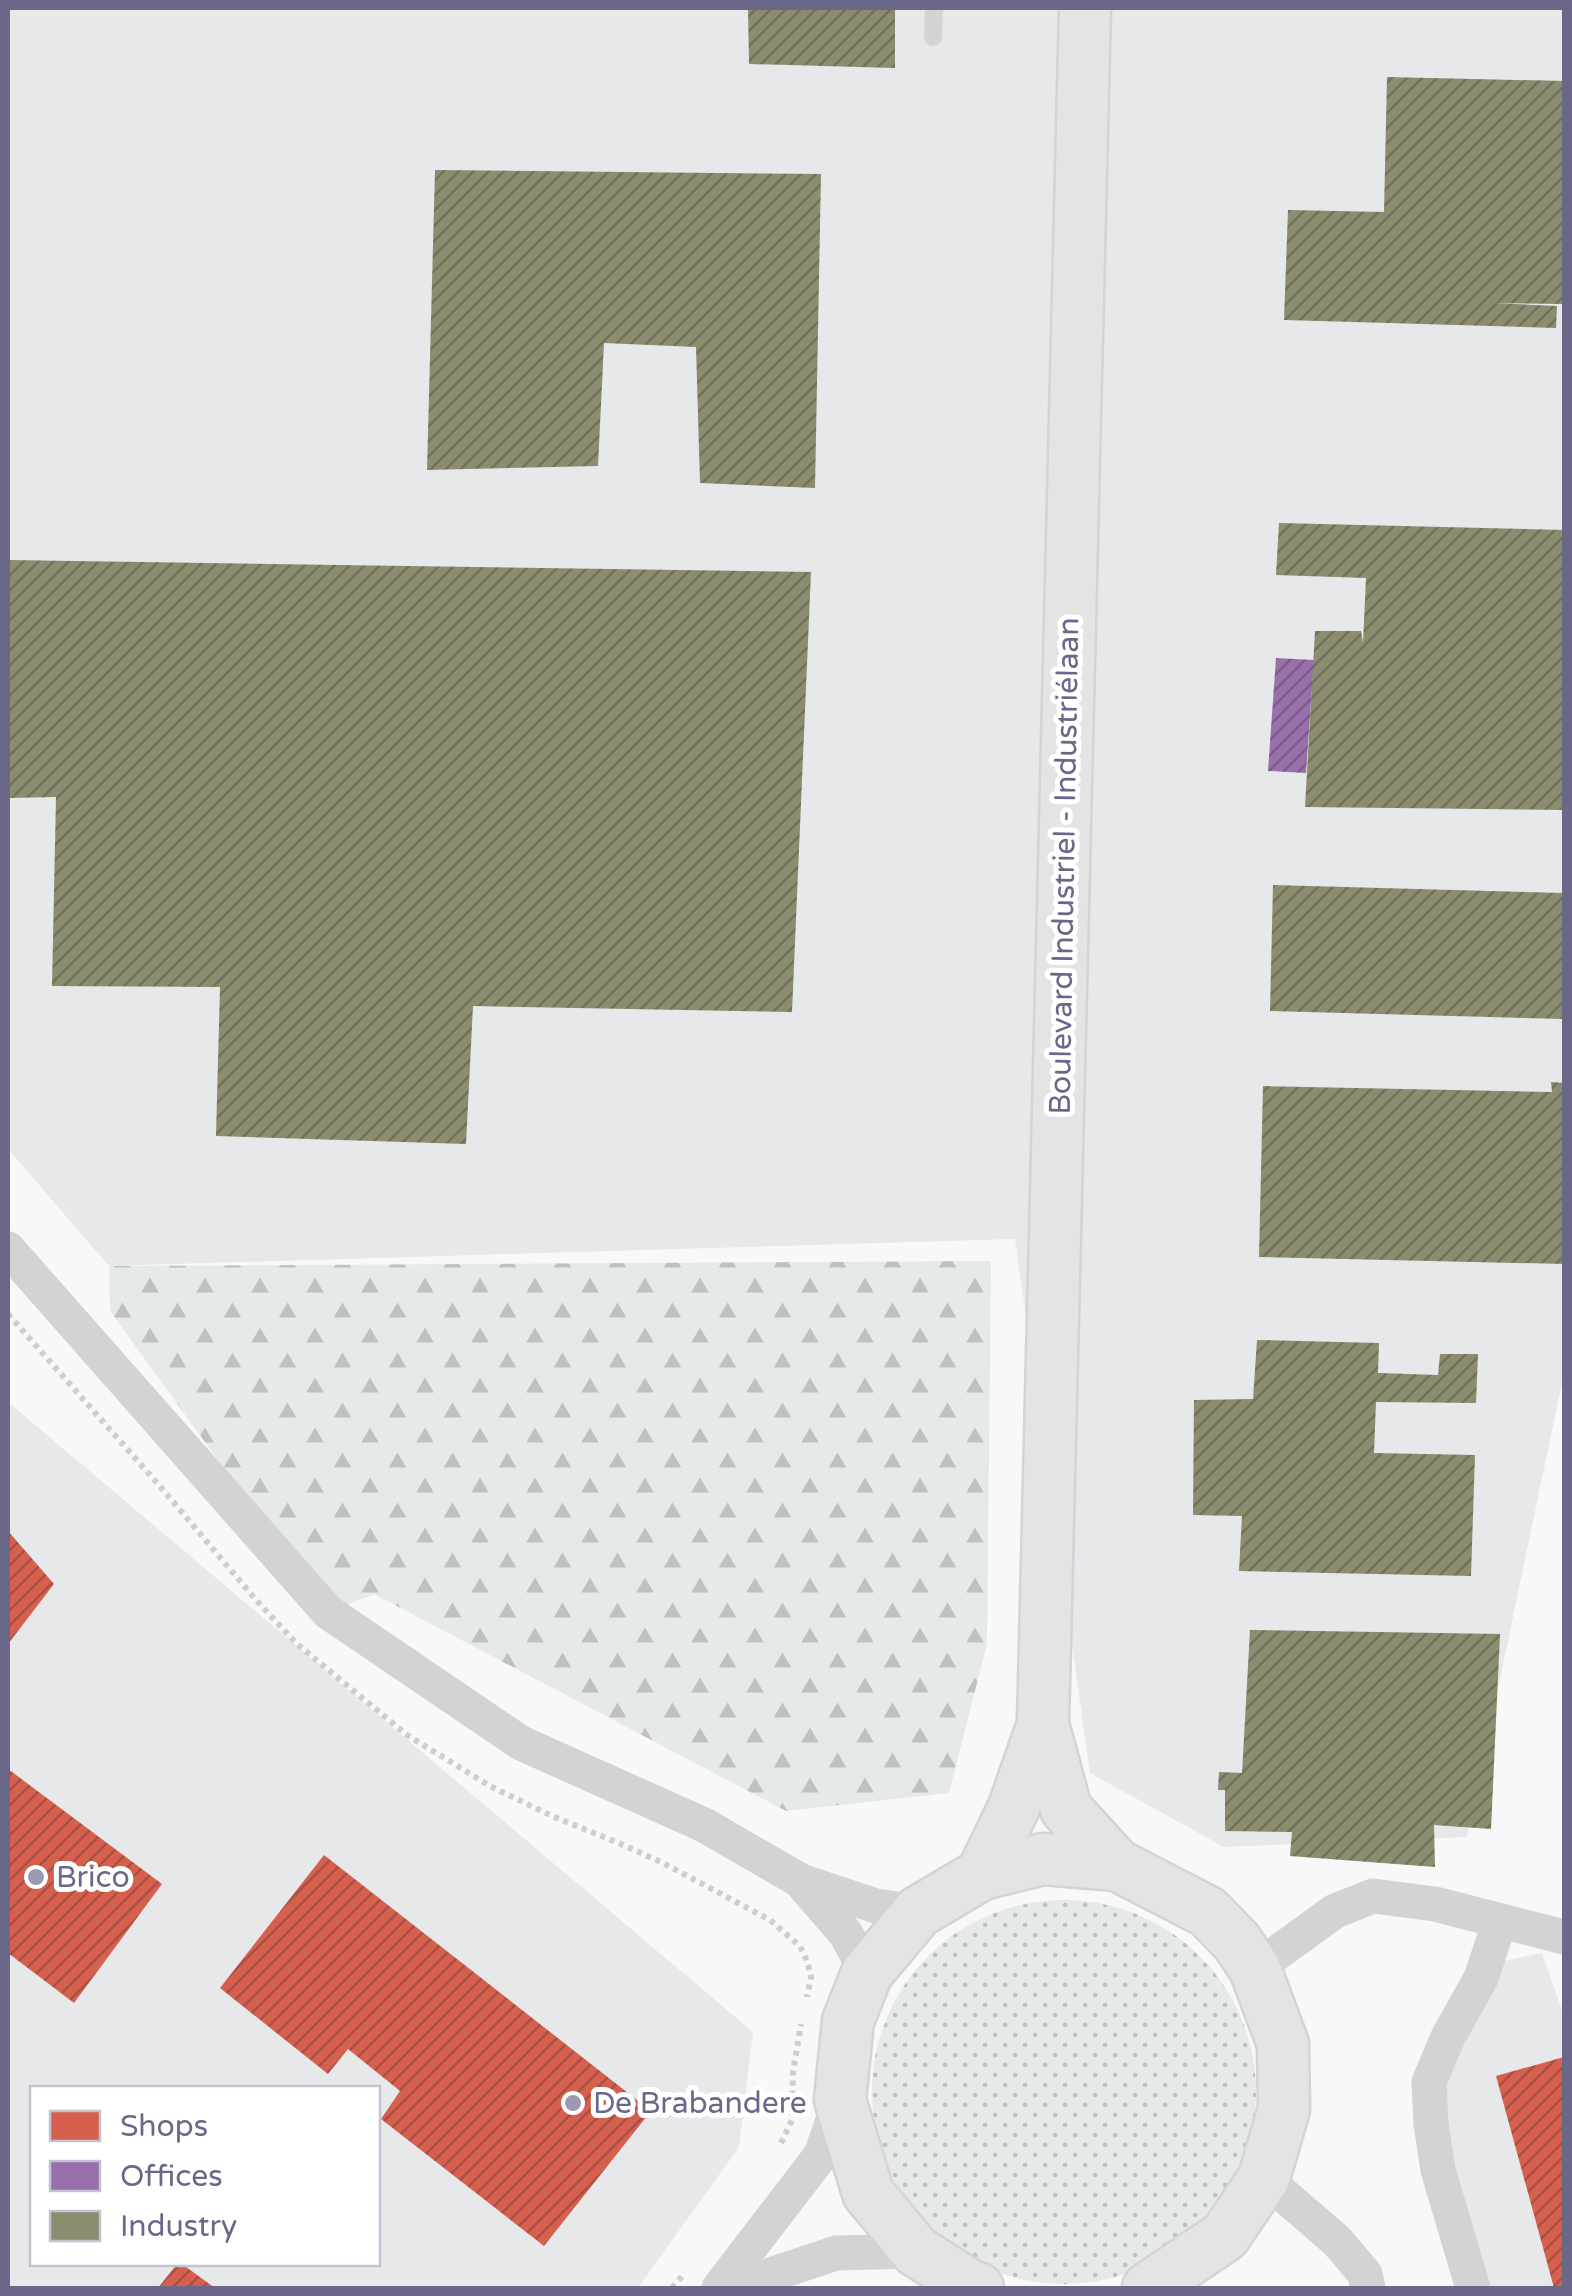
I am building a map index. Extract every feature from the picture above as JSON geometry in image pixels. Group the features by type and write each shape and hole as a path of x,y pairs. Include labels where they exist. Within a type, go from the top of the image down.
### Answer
{"main road":[{"name":"Boulevard Industriel - Industriélaan","path":"1085,8 1043,1724 1066,1809 1117,1865 1208,1912 1236,1942 1255,1968 1283,2044 1284,2109 1264,2178 1225,2236 1151,2288"},
{"name":"Boulevard Industriel - Industriélaan","path":"982,1874 1014,1807 1043,1724"},
{"name":"Boulevard Industriel - Industriélaan","path":"978,2288 916,2252 868,2193 840,2100 848,2021 868,1974 918,1912 982,1874 1043,1859 1117,1865"}],"street":[{"path":"8,1249 328,1612 521,1742 704,1825 800,1882 876,1906 918,1912"},
{"path":"800,1882 846,1934 868,1974"},
{"path":"1255,1968 1335,1910 1374,1896 1434,1904 1564,1937"},
{"path":"1473,2288 1438,2170 1430,2124 1429,2082 1448,2037 1481,1978 1500,1921"},
{"path":"719,2288 820,2155 840,2100"},
{"path":"1264,2178 1337,2241 1365,2274 1368,2288"},
{"path":"751,2288 773,2274 836,2253 916,2252"}],"lane":[{"path":"933,37 934,8"}],"path":[{"path":"770,1920 800,1946 807,1961 811,1978 805,2008"},
{"path":"778,2149 792,2120 793,2072 801,2022"}],"shaded area":[{"path":"8,8 1564,8 1564,1373 1467,1837 1224,1847 1090,1773 1015,1239 109,1266 8,1149"},
{"path":"8,1402 753,2032 739,2147 638,2288 8,2288"},
{"path":"1542,1953 1564,2016 1564,2288 1470,2288 1429,2082 1485,1965"}],"green space":[{"path":"991,1261 987,1644 949,1793 786,1811 374,1594 328,1612 110,1311 109,1266"},
{"path":"1064,1900 1102,1903 1138,1914 1171,1932 1200,1956 1224,1985 1242,2018 1253,2054 1253,2130 1242,2166 1224,2199 1200,2228 1171,2252 1138,2270 1102,2281 1064,2284 1026,2281 990,2270 957,2252 928,2228 904,2199 886,2166 875,2130 872,2092 875,2054 886,2018 904,1985 928,1956 957,1932 990,1914 1026,1903"}],"building: Shops":[{"path":"8,1531 54,1584 8,1644"},
{"path":"8,1769 162,1884 74,2003 8,1953"},
{"path":"324,1855 651,2111 544,2246 381,2119 400,2091 348,2049 328,2074 220,1988"},
{"path":"1564,2057 1564,2288 1554,2288 1496,2076"},
{"path":"175,2266 185,2266 215,2288 158,2288"}],"building: Offices":[{"path":"1276,658 1314,660 1306,773 1268,771"}],"building: Industry":[{"path":"748,8 895,8 895,68 749,64"},
{"path":"1387,77 1564,81 1564,304 1493,303 1557,306 1556,328 1284,320 1288,210 1384,212"},
{"path":"435,170 821,174 815,488 700,483 696,347 604,343 598,466 427,470"},
{"path":"1279,523 1564,530 1564,810 1305,807 1315,631 1361,631 1363,643 1366,578 1276,575"},
{"path":"8,560 811,572 792,1012 473,1006 466,1144 216,1136 220,987 52,986 56,797 8,798"},
{"path":"1273,885 1564,893 1564,1019 1270,1011"},
{"path":"1551,1082 1564,1083 1564,1264 1259,1257 1263,1086 1552,1092"},
{"path":"1257,1340 1379,1343 1378,1373 1438,1375 1440,1354 1478,1354 1476,1403 1376,1402 1374,1453 1475,1455 1471,1576 1239,1571 1242,1516 1193,1515 1194,1400 1253,1399"},
{"path":"1250,1630 1500,1634 1491,1829 1434,1825 1435,1867 1290,1856 1292,1832 1225,1831 1225,1790 1218,1790 1219,1772 1242,1773"}],"place":[{"name":"Brico","path":"36,1877"},
{"name":"De Brabandere","path":"573,2103"}]}
